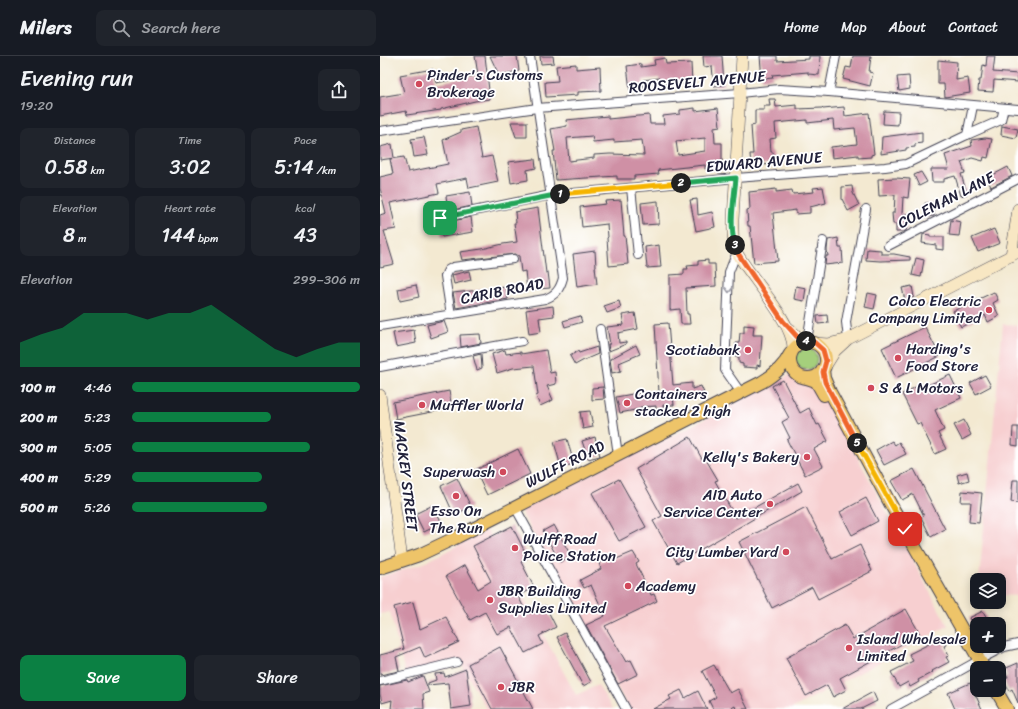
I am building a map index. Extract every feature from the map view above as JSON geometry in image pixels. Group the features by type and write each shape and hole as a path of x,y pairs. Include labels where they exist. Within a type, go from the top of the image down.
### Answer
{"main road":[{"path":"742,56 733,239 737,252 783,321 792,341 791,366 794,372 805,378 816,381 820,387 899,531 977,661"},
{"path":"791,352 799,343 808,342 828,344 848,339 1015,254 1018,208"},
{"path":"783,321 808,342 823,350 826,361 823,374 825,382 977,661"},
{"path":"805,378 818,375 835,351 848,339"},
{"name":"WULFF ROAD","path":"380,568 419,555 762,382 782,367 791,352"},
{"name":"WULFF ROAD","path":"762,382 772,378 794,375 805,378"},
{"name":"MACKEY STREET","path":"380,396 402,560"},
{"path":"994,697 1000,709"},
{"path":"1000,697 1007,709"}],"street":[{"name":"CARIB ROAD","path":"380,326 545,299 554,296 560,287 563,278 530,56"},
{"path":"829,92 836,56"},
{"name":"ROOSEVELT AVENUE","path":"380,131 537,108 779,89 1018,109"},
{"path":"967,135 973,106"},
{"name":"EDWARD AVENUE","path":"440,218 551,195 906,164 1001,120 1004,108"},
{"name":"COLEMAN LANE","path":"888,246 1018,179"},
{"path":"631,188 638,255"},
{"path":"848,339 846,322 866,209"},
{"path":"808,342 823,241"},
{"path":"737,252 729,272 725,370 741,393"},
{"path":"450,315 445,276 448,270 453,267 513,259"},
{"path":"600,329 618,455"},
{"path":"380,367 522,341"},
{"path":"514,507 626,709"},
{"path":"984,661 1004,646 1018,644"},
{"path":"380,681 457,662"},
{"path":"896,708 970,670"}],"shaded area":[{"path":"1003,324 1018,325 1018,596 1006,595 1006,573 980,573"},
{"path":"808,365 948,626 791,709 629,709 520,510 616,461 684,430"},
{"name":"JBR","path":"487,530 576,695 598,685 613,709 486,709 462,665 406,677 390,612 380,614 380,577 424,563"}],"green space":[{"path":"806,348 814,351 817,359 814,367 806,370 798,367 795,359 798,351"}],"building":[{"path":"475,56 485,56 490,99 475,101 441,110 407,115 406,111 380,116 380,97 404,93 400,75 433,69 436,83 478,75"},
{"path":"490,56 517,56 519,71 499,75"},
{"path":"540,56 553,56 554,63 541,64"},
{"path":"703,56 722,56 724,85 714,86 712,66 704,67"},
{"path":"760,56 777,56 777,61 809,59 809,56 820,56 819,75 808,74 808,72 772,75 773,78 762,79"},
{"path":"853,56 871,56 869,72 873,73 870,86 843,79 846,67 851,68"},
{"path":"987,56 995,56 993,72 1018,74 1018,82 994,80 993,92 978,91 979,80 981,80 983,65 986,66"},
{"path":"665,58 666,64 691,63 692,84 672,83 660,85 659,78 643,80 644,88 630,90 627,66 641,64 641,67 655,65 654,60"},
{"path":"938,60 957,62 956,80 968,78 970,93 945,97 944,84 938,84"},
{"path":"576,64 576,69 600,67 601,91 578,92 578,95 546,97 545,82 558,81 556,66"},
{"path":"909,76 910,89 899,91 897,77"},
{"path":"769,99 775,99 776,107 797,105 797,109 823,109 844,107 845,116 869,113 874,154 871,155 871,157 858,158 858,155 832,158 831,147 857,144 855,128 834,130 833,120 807,123 807,120 775,123 776,138 770,139 774,164 751,166 750,154 753,154 751,126 755,125 755,110 764,110 764,106 770,106"},
{"path":"695,108 695,111 718,108 720,126 714,127 715,143 722,143 722,169 705,169 705,165 658,170 659,174 634,176 634,179 617,179 617,176 556,180 553,151 555,151 551,129 567,126 566,120 608,116 608,119 649,115 650,124 664,124 663,116 680,114 680,110","holes":["592,136 593,142 642,140 644,155 594,155 594,158 569,161 567,138","705,138 705,151 678,155 676,141"]},
{"path":"884,111 899,112 898,125 883,124"},
{"path":"511,122 527,122 527,137 516,137"},
{"path":"1002,126 1018,129 1016,138 1001,135"},
{"path":"476,127 482,158 492,156 498,182 469,188 467,178 437,184 439,193 390,203 396,229 384,231 394,264 380,267 380,215 386,213 380,188 380,177 393,174 390,159 404,157 408,172 448,164 443,140 461,132 461,130"},
{"path":"922,132 922,143 915,144 915,147 881,154 882,137"},
{"path":"424,137 428,155 414,157 411,139"},
{"path":"985,138 992,139 988,158 984,157 983,161 972,158 961,162 965,173 961,174 967,194 961,196 955,176 944,179 944,182 932,182 931,169 949,169 945,155 972,146 971,140"},
{"path":"392,144 394,158 380,160 380,147"},
{"path":"535,159 536,168 527,170 528,180 511,183 508,162"},
{"path":"1008,167 1012,176 991,187 987,178"},
{"path":"921,172 927,182 919,186 914,175"},
{"path":"878,179 910,179 908,198 903,197 902,214 907,214 906,231 903,232 896,232 896,224 893,224 892,213 894,213 895,195 879,196"},
{"path":"852,186 853,193 859,205 848,211 842,199 842,187"},
{"path":"823,187 826,203 810,207 810,213 796,214 796,210 773,213 778,261 754,263 750,226 748,226 747,210 750,209 749,192 776,189 776,192 792,190 793,194 814,192 813,188"},
{"path":"470,192 472,206 448,211 446,196"},
{"path":"697,199 698,215 712,212 715,227 696,231 690,200"},
{"path":"621,200 628,264 609,266 607,224 582,227 580,207 606,204 605,201"},
{"path":"658,201 659,224 643,225 641,203"},
{"path":"925,203 934,203 934,216 925,217"},
{"path":"538,208 546,273 548,272 550,288 527,290 525,271 521,272 519,256 515,254 462,260 460,252 517,242 514,223 516,223 515,212"},
{"path":"471,217 473,232 442,237 440,226 454,224 453,221"},
{"path":"951,220 961,222 959,236 949,235"},
{"path":"994,229 1000,243 978,252 972,238"},
{"path":"923,234 930,235 930,237 944,237 944,250 936,249 936,245 922,243"},
{"path":"838,238 839,248 842,248 843,263 825,265 826,256 828,256 828,240"},
{"path":"659,245 661,267 647,268 645,247"},
{"path":"867,249 881,250 881,254 894,254 910,257 910,260 866,260"},
{"path":"595,251 597,284 577,287 573,254"},
{"path":"916,258 924,260 921,277 912,275"},
{"path":"708,260 708,264 715,264 716,286 686,288 687,314 689,314 690,324 681,324 680,309 670,310 670,275 684,274 684,269 688,269 687,266 698,265 698,261"},
{"path":"469,271 471,280 454,284 452,275"},
{"path":"416,285 419,297 400,301 398,289"},
{"path":"796,286 806,288 804,301 794,299"},
{"path":"912,286 914,297 905,300 902,288"},
{"path":"506,287 508,299 456,308 453,293"},
{"path":"994,292 998,300 993,303 999,316 988,322 985,315 961,327 953,311"},
{"path":"868,293 877,295 874,309 865,307"},
{"path":"619,301 621,308 607,313 604,306"},
{"path":"553,306 554,316 539,318 541,332 529,334 526,310"},
{"path":"635,313 638,329 618,333 619,343 626,342 626,344 609,351 608,344 610,344 607,327 624,325 622,315"},
{"path":"827,315 828,323 818,324 817,316"},
{"path":"580,316 582,322 565,327 563,321"},
{"path":"444,321 448,332 431,338 427,325"},
{"path":"668,323 673,385 692,383 692,389 701,386 704,393 673,396 674,405 663,405 663,409 656,410 656,406 640,407 640,409 620,413 616,397 638,393 659,393 655,324"},
{"name":"Scotiabank","path":"744,325 754,326 753,335 762,335 760,366 757,365 757,368 743,367 743,364 739,363 739,357 735,357 736,343 739,343 740,333 744,333"},
{"path":"925,327 940,356 896,378 882,348"},
{"path":"414,330 416,343 396,347 393,333"},
{"path":"480,334 481,343 461,347 460,335"},
{"path":"636,345 640,354 619,363 621,371 612,373 610,359"},
{"path":"597,347 598,354 575,365 570,356 578,351 579,353"},
{"path":"505,350 506,354 521,352 521,354 546,350 550,373 555,372 556,384 547,386 553,400 540,406 536,396 538,395 534,366 513,368 497,373 492,354"},
{"path":"481,354 482,368 477,370 473,356"},
{"path":"950,375 961,398 935,410 944,430 938,433 946,449 935,454 920,423 917,424 902,394 922,384 924,387"},
{"path":"985,375 991,386 976,394 970,383"},
{"path":"783,380 800,413 809,408 817,425 819,424 828,441 814,449 823,466 805,475 787,440 790,438 782,422 789,418 772,386"},
{"path":"603,387 604,399 592,400 592,388"},
{"name":"Muffler World","path":"449,391 452,408 396,419 393,402"},
{"path":"590,411 593,427 583,429 580,412"},
{"path":"964,420 971,435 962,440 954,425"},
{"path":"1013,427 1018,427 1018,446 1012,445"},
{"path":"595,437 600,456 588,459 582,441"},
{"path":"690,437 702,459 705,458 718,480 715,481 736,518 798,483 802,491 677,563 653,521 662,516 636,469"},
{"path":"567,439 574,464 561,467 554,442"},
{"path":"892,441 895,445 899,442 906,454 884,465 876,450"},
{"name":"Superwash","path":"518,449 530,474 487,495 475,470"},
{"path":"914,469 945,529 931,537 921,517 924,516 913,494 902,500 891,481"},
{"path":"967,472 969,480 959,483 957,475"},
{"name":"Esso On The Run","path":"457,478 471,507 454,515 441,486"},
{"path":"619,479 646,527 619,541 592,493"},
{"path":"1013,480 1018,480 1018,503 1011,502"},
{"path":"962,491 982,493 979,523 969,522 971,502 961,502"},
{"path":"866,498 878,521 852,535 840,512"},
{"path":"433,505 442,523 424,532 415,514"},
{"name":"City Lumber Yard","path":"806,507 832,559 860,545 872,571 818,599 812,587 772,608 739,542"},
{"path":"554,525 571,556 560,562 543,531"},
{"name":"JBR Building Supplies Limited","path":"512,526 528,558 521,562 534,587 518,596 527,614 545,605 556,627 539,636 543,644 525,653 511,627 497,634 485,612 470,620 446,576 465,565 478,589 491,581 473,546"},
{"path":"633,552 639,562 636,564 651,595 654,594 657,601 605,626 626,662 631,660 638,674 618,684 586,625 605,616 591,585 584,588 580,580 601,569 599,563 612,557 614,560"},
{"path":"413,602 420,629 446,617 459,642 425,658 420,647 396,657 399,671 380,675 380,655 404,649 394,607"},
{"name":"Island Wholesale Limited","path":"906,609 920,634 840,678 846,690 833,697 827,685 806,696 786,658 845,625 853,639"},
{"path":"983,611 986,617 971,617"},
{"path":"565,633 591,682 583,686 557,637"},
{"path":"943,637 947,645 944,646 949,656 946,657 949,662 932,671 933,672 918,680 919,682 910,687 908,682 899,687 891,672 913,661 909,654"},
{"name":"JBR","path":"500,647 533,709 492,709 468,664"},
{"path":"1018,663 1018,703 1012,689 1009,691 1006,685 1006,678 1008,677 1006,668"},
{"path":"714,665 730,693 738,689 748,709 736,709 735,706 730,709 713,709 709,701 716,697 702,671"},
{"path":"466,669 471,706 451,709 448,683 428,685 428,683 436,680 435,674 444,673 445,677"},
{"path":"423,676 429,692 423,694 424,709 391,709 392,700 382,703 380,686 407,680 408,682"},
{"path":"970,683 970,697 976,697 982,709 955,709 948,693"},
{"path":"681,690 685,698 698,691 707,709 653,709 671,699 669,696"},
{"path":"873,692 877,701 861,709 842,709"}],"place":[{"name":"Pinder's Customs Brokerage","path":"419,84"},
{"name":"Colco Electric Company Limited","path":"989,310"},
{"name":"Scotiabank","path":"748,350"},
{"name":"Harding's Food Store","path":"898,358"},
{"name":"S & L Motors","path":"871,388"},
{"name":"Containers stacked 2 high","path":"627,403"},
{"name":"Muffler World","path":"422,405"},
{"name":"Kelly's Bakery","path":"807,457"},
{"name":"Superwash","path":"503,472"},
{"name":"Esso On The Run","path":"456,496"},
{"name":"AID Auto Service Center","path":"770,504"},
{"name":"Wulff Road Police Station","path":"515,548"},
{"name":"City Lumber Yard","path":"786,552"},
{"name":"Academy","path":"628,586"},
{"name":"JBR Building Supplies Limited","path":"490,600"},
{"name":"Island Wholesale Limited","path":"849,648"},
{"name":"JBR","path":"501,687"}],"route":[{"path":"440,218 551,195 736,178 733,239 737,252 783,321 800,340 803,342 814,342 823,350 826,355 823,374 827,386 905,529"}]}
